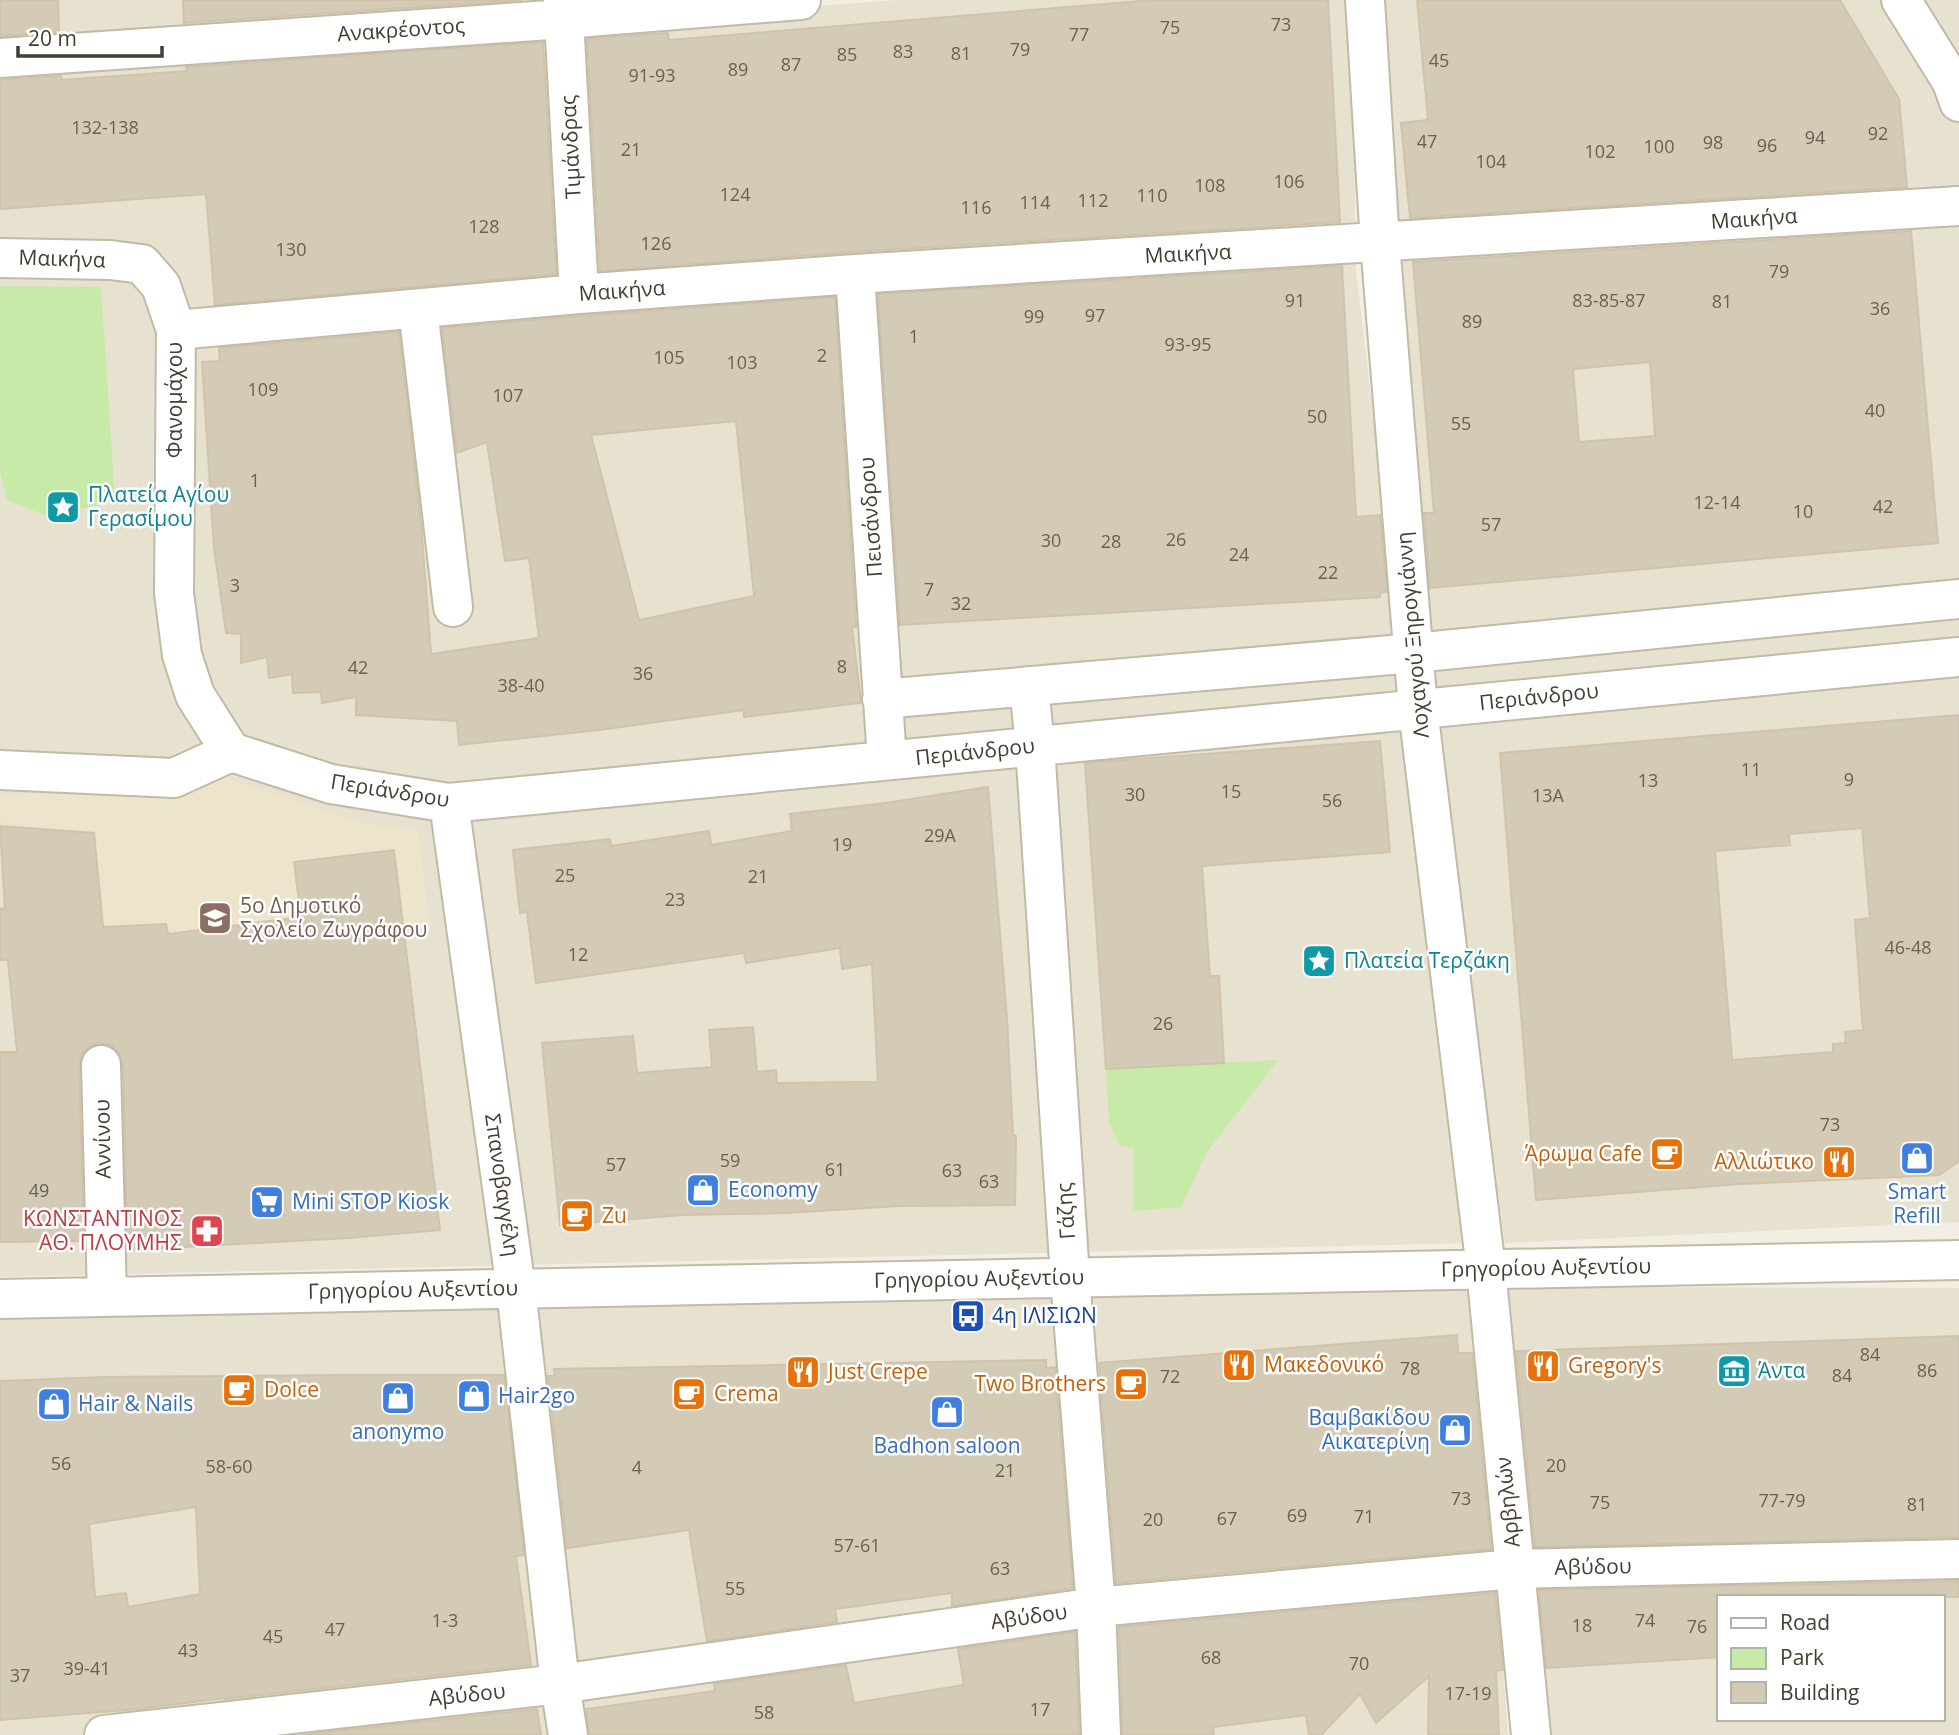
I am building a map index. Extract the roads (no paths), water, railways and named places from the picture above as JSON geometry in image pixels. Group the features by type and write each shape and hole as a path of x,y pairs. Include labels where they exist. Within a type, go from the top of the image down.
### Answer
{"street":[{"name":"Ανακρέοντος","path":"0,58 563,9 801,0"},
{"name":"Λοχαγού Ξηρογιάννη","path":"1365,0 1380,243 1419,709 1486,1269"},
{"path":"1901,0 1952,82 1959,102"},
{"name":"Τιμάνδρας","path":"563,9 579,294"},
{"name":"Μαικήνα","path":"0,258 110,260 142,264 161,286 176,330 579,294 855,274 1959,206"},
{"name":"Πεισάνδρου","path":"855,274 887,760"},
{"path":"418,309 453,607"},
{"name":"Φανομάχου","path":"176,330 174,593 182,654 195,695 230,752"},
{"path":"882,699 1414,653 1959,599"},
{"name":"Περιάνδρου","path":"230,752 331,784 449,803 1959,657"},
{"name":"Γάζης","path":"1029,686 1096,1608 1101,1735"},
{"path":"0,770 174,778 230,752"},
{"name":"Σπανοβαγγέλη","path":"449,803 516,1289 568,1735"},
{"name":"Αννίνου","path":"101,1065 107,1297"},
{"name":"Γρηγορίου Αυξεντίου","path":"0,1299 1959,1261"},
{"name":"Αρβηλών","path":"1486,1269 1531,1735"},
{"name":"Αβύδου","path":"104,1735 560,1684 1096,1608 1514,1569 1959,1559"}],"place":[{"name":"Πλατεία Αγίου Γερασίμου","path":"63,507"},
{"name":"5ο Δημοτικό Σχολείο Ζωγράφου","path":"215,918"},
{"name":"Πλατεία Τερζάκη","path":"1319,961"},
{"name":"Άρωμα Cafe","path":"1667,1154"},
{"name":"Smart Refill","path":"1917,1158"},
{"name":"Αλλιώτικο","path":"1839,1162"},
{"name":"Economy","path":"703,1190"},
{"name":"Mini STOP Kiosk","path":"267,1202"},
{"name":"Zu","path":"577,1216"},
{"name":"ΚΩΝΣΤΑΝΤΙΝΟΣ ΑΘ. ΠΛΟΥΜΗΣ","path":"207,1231"},
{"name":"4η ΙΛΙΣΙΩΝ","path":"968,1316"},
{"name":"Μακεδονικό","path":"1239,1365"},
{"name":"Gregory's","path":"1543,1366"},
{"name":"Άντα","path":"1734,1371"},
{"name":"Just Crepe","path":"803,1372"},
{"name":"Two Brothers","path":"1131,1384"},
{"name":"Dolce","path":"239,1390"},
{"name":"Crema","path":"689,1394"},
{"name":"Hair2go","path":"474,1396"},
{"name":"anonymo","path":"398,1398"},
{"name":"Hair & Nails","path":"54,1404"},
{"name":"Badhon saloon","path":"947,1412"},
{"name":"Βαμβακίδου Αικατερίνη","path":"1455,1430"}]}
